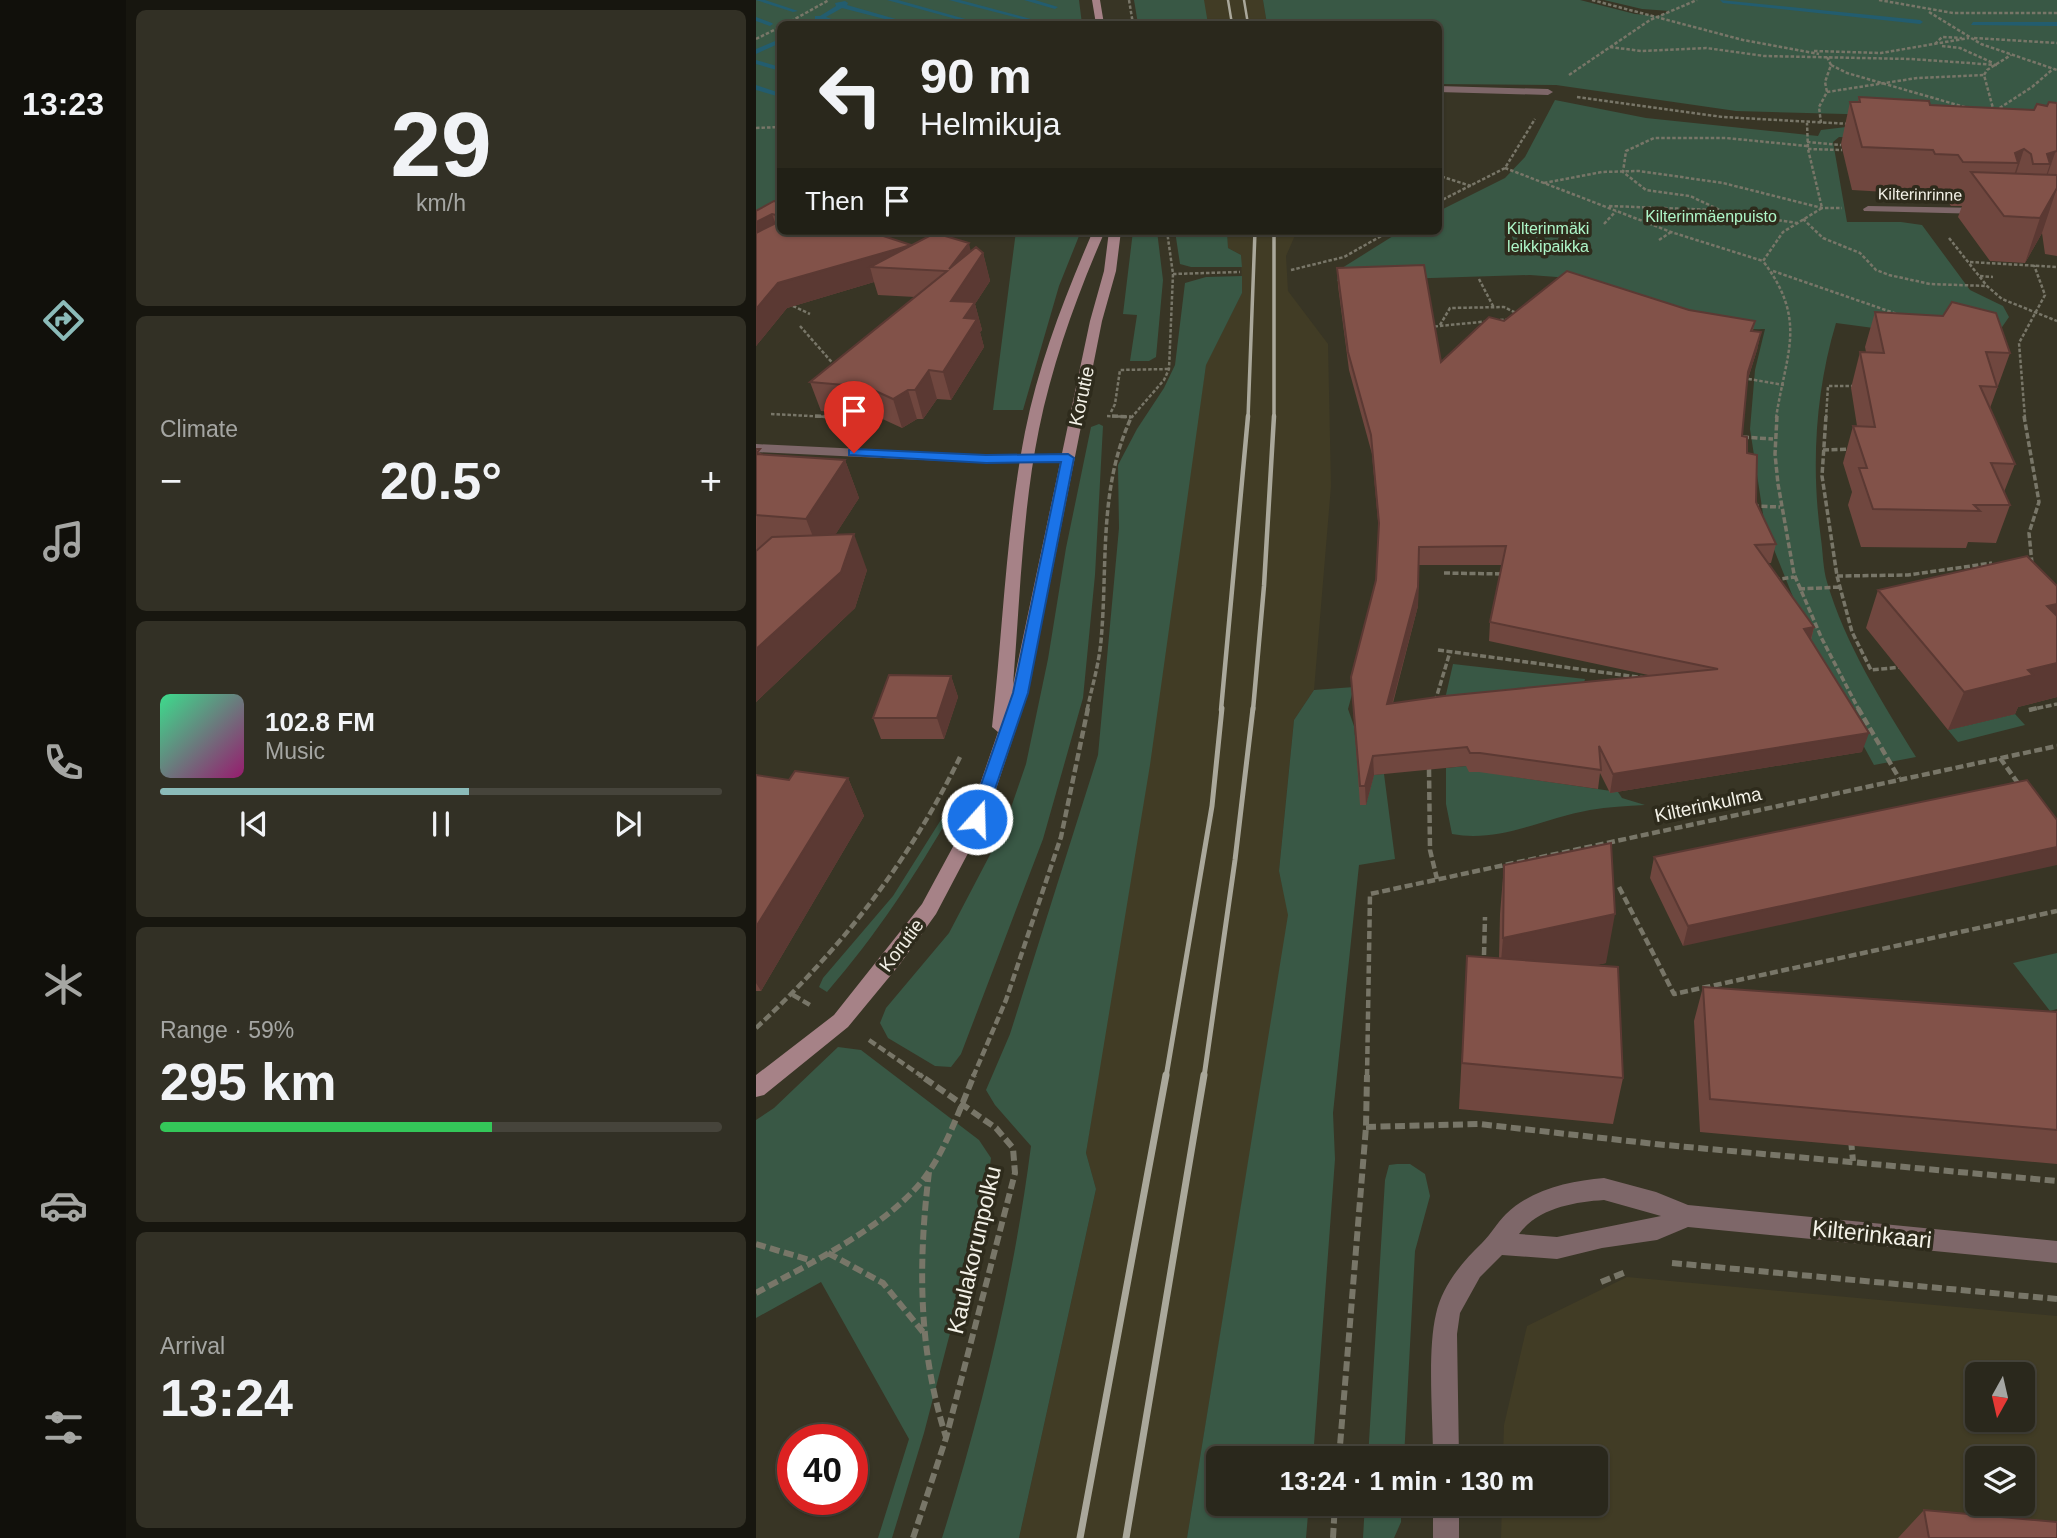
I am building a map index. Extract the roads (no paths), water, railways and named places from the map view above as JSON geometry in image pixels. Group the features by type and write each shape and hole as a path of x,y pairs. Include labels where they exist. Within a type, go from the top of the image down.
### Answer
{"street":[{"path":"1096,0 1100,21"},
{"path":"1442,89 1548,92"},
{"name":"Kilterinrinne","path":"1868,209 2000,211"},
{"name":"Korutie","path":"996,765 1005,692 1010,598 1027,458 1036,416 1066,313 1097,235"},
{"name":"Korutie","path":"756,1088 841,1021 893,958 929,909 977,819 1020,693 1096,321 1110,271 1114,235"},
{"path":"756,448 1068,458"},
{"name":"Kilterinkaari","path":"1446,1446 1445,1334 1448,1312 1457,1292 1472,1269 1514,1222 1569,1192 1604,1189 1656,1203 1688,1216 2057,1252"},
{"name":"Kilterinkaari","path":"1497,1244 1557,1248 1602,1237 1657,1229 1688,1216"},
{"path":"1446,1516 1446,1538"}],"waterway":[{"path":"758,0 795,11"},
{"path":"890,0 969,21"},
{"path":"952,0 1035,21"},
{"path":"1027,0 1055,7"},
{"path":"1723,1 1920,22"},
{"path":"841,5 845,3"},
{"path":"837,4 841,5"},
{"path":"821,18 841,5"},
{"path":"841,5 899,21"},
{"path":"816,21 821,18"},
{"path":"821,18 832,21"},
{"path":"756,19 770,24"},
{"path":"1973,24 2057,24"},
{"path":"756,52 777,42"},
{"path":"756,62 777,68"},
{"path":"756,87 777,94"}],"railway":[{"path":"1228,0 1232,21"},
{"path":"1244,0 1248,21"},
{"path":"1248,418 1255,235"},
{"path":"1274,235 1274,416"},
{"path":"1221,710 1248,416"},
{"path":"1253,710 1264,586 1274,416"},
{"path":"1166,1077 1212,806 1222,708"},
{"path":"1204,1077 1235,860 1253,708"},
{"path":"1080,1538 1166,1075"},
{"path":"1126,1538 1204,1075"}],"park label":[{"name":"Kilterinmäenpuisto","path":"1711,216"},
{"name":"Kilterinmäki leikkipaikka","path":"1548,237"}]}
